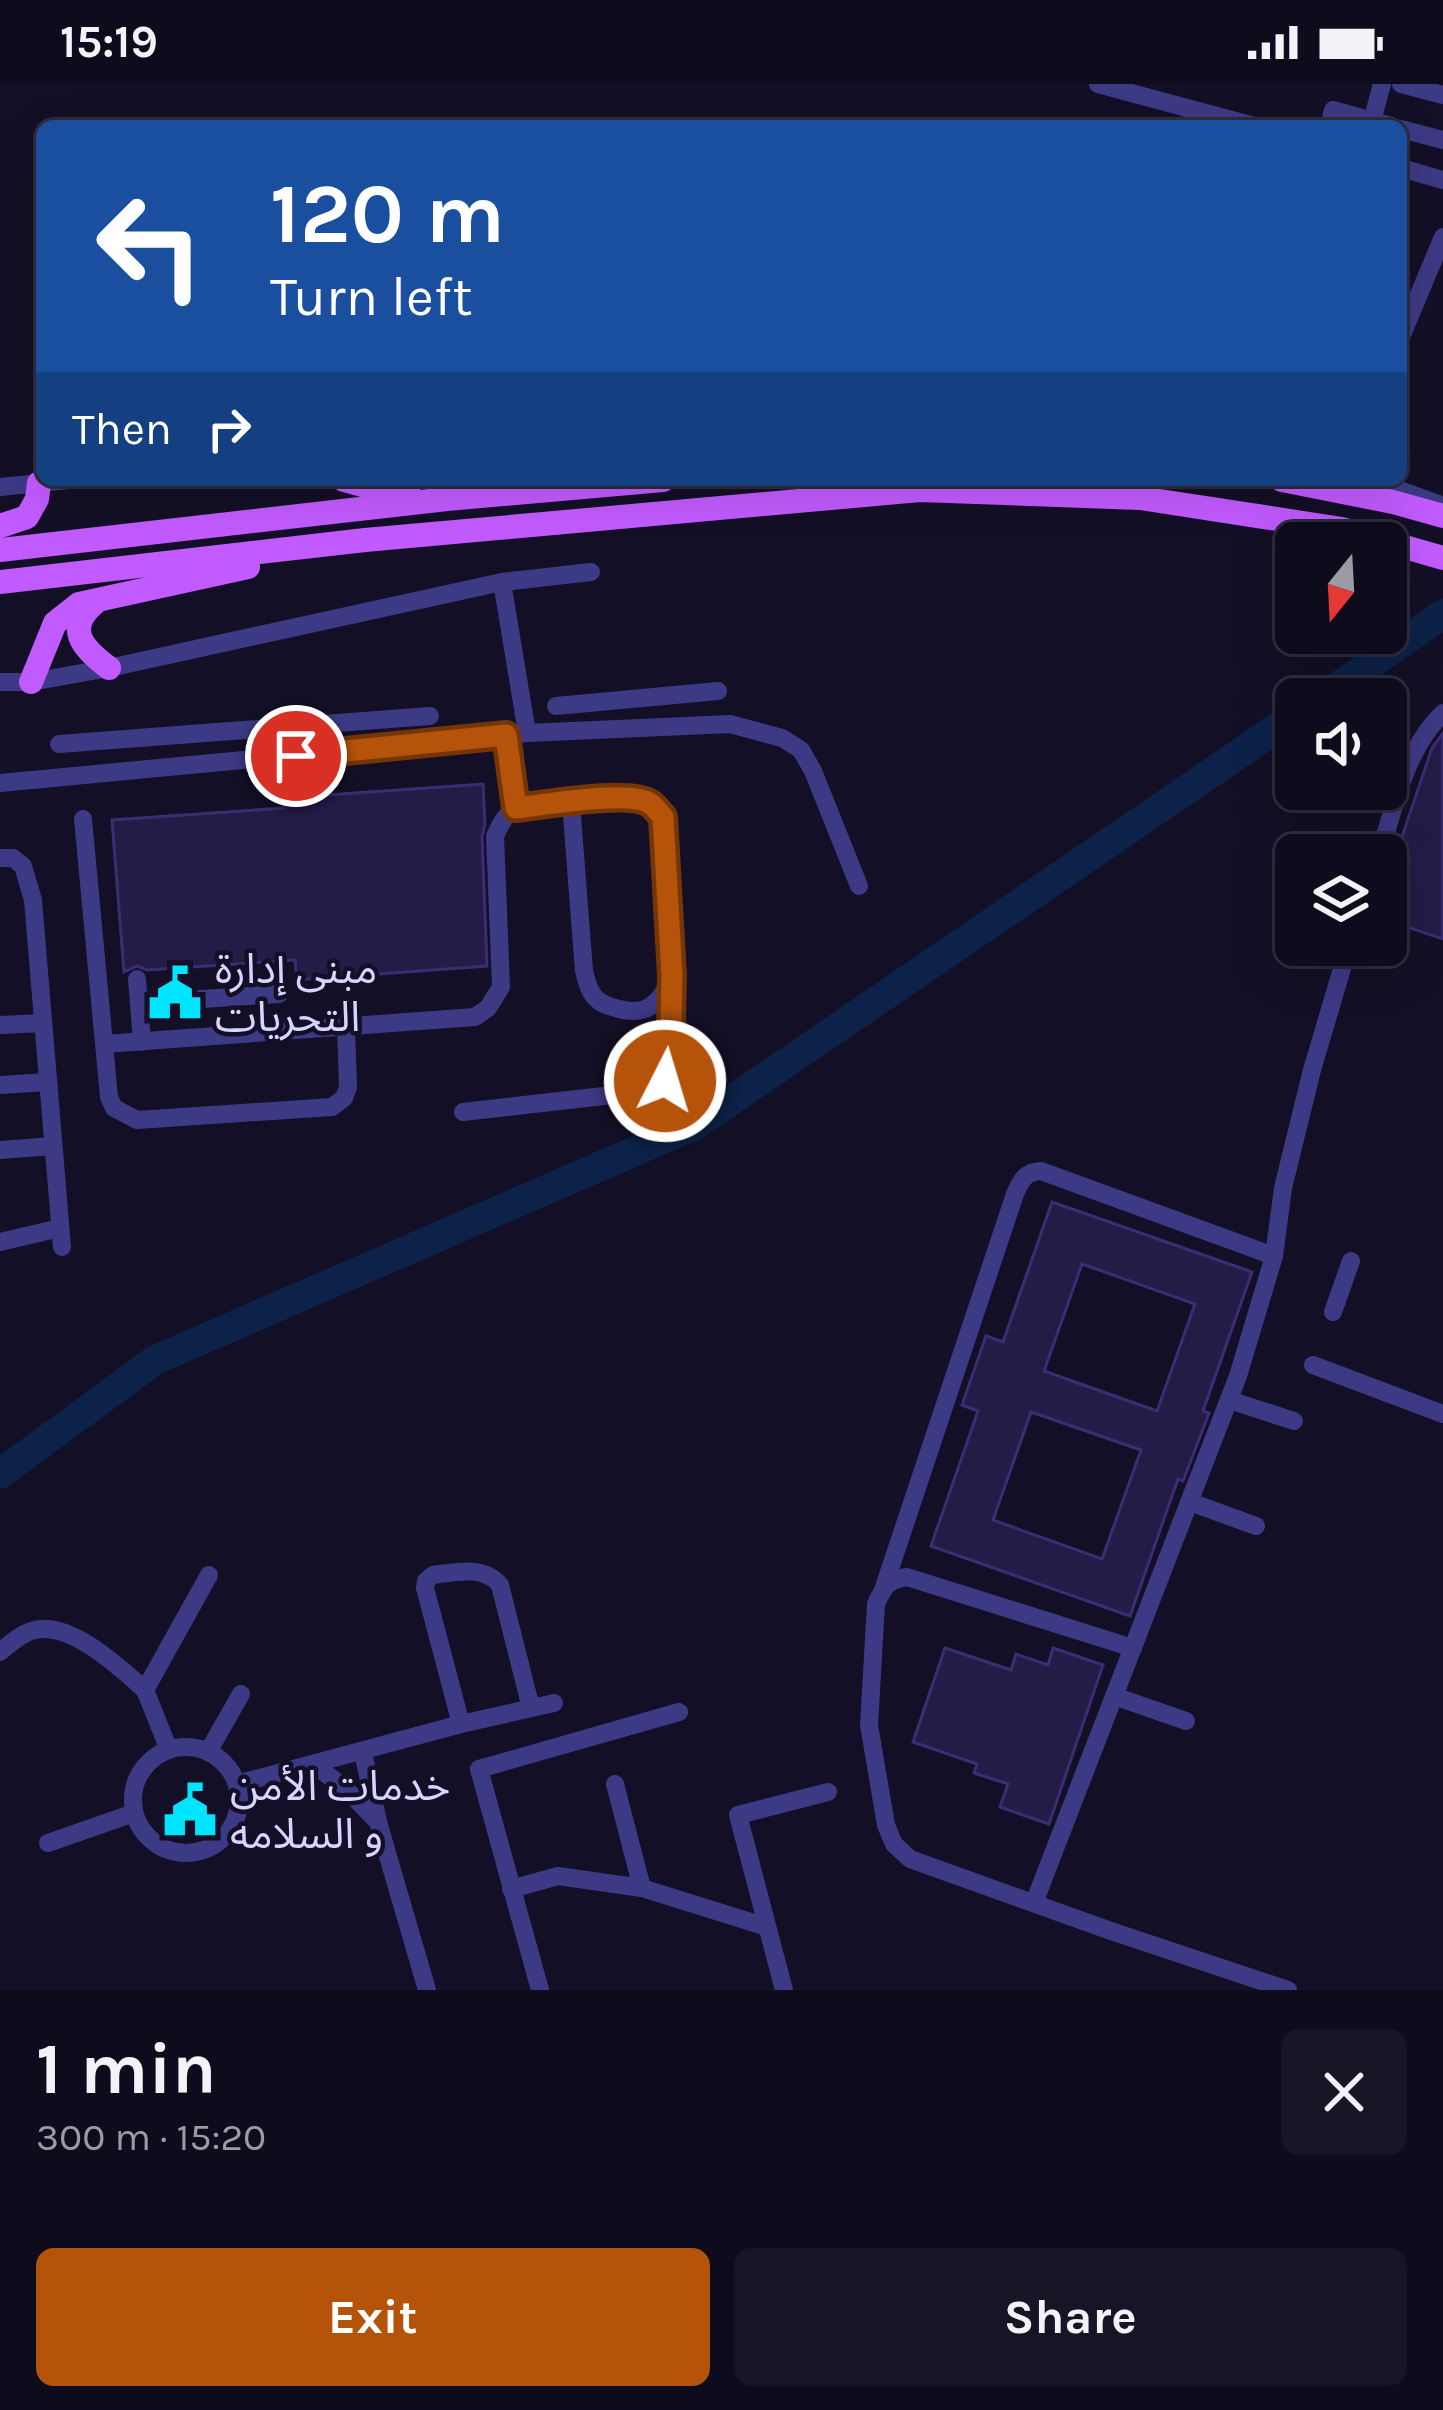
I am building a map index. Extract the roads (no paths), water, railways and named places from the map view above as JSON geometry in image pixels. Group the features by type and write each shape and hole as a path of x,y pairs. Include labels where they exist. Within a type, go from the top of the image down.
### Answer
{"main road":[{"path":"0,526 26,517 39,486"},
{"path":"366,486 447,499"},
{"path":"0,550 595,486"},
{"path":"1312,486 1443,516"},
{"path":"0,582 365,540 920,490 1140,498 1342,529 1443,558"},
{"path":"31,682 55,623 80,604 365,540"},
{"path":"96,602 82,613 80,636 86,650 109,668"}],"street":[{"path":"1098,84 1232,120"},
{"path":"1381,120 1382,84"},
{"path":"1401,84 1443,95"},
{"path":"1330,120 1333,110 1370,120"},
{"path":"1407,131 1443,140"},
{"path":"1407,170 1443,180"},
{"path":"1407,324 1443,237"},
{"path":"0,487 36,483"},
{"path":"1392,486 1443,506"},
{"path":"0,682 31,682 109,668 502,582 591,572"},
{"path":"502,582 517,734 516,808"},
{"path":"556,706 718,692"},
{"path":"636,699 638,728"},
{"path":"1386,834 1412,755 1443,713"},
{"path":"59,743 430,716"},
{"path":"0,783 517,734 730,724 782,738 801,750 859,886"},
{"path":"293,726 296,756"},
{"path":"141,737 141,771"},
{"path":"104,1044 475,1017 488,1008 501,987 495,836 502,820 516,808 633,798 649,802 663,817 672,976 670,1066 665,1081 656,1090 463,1112"},
{"path":"571,802 584,971 591,992 601,1003 630,1013 652,1006 672,976"},
{"path":"83,819 109,1097 115,1108 137,1120 332,1107 344,1098 347,1087 346,1027"},
{"path":"0,858 13,858 23,866 33,900 61,1238 0,1242"},
{"path":"1034,1903 1229,1400 1274,1256 1300,1116 1343,966"},
{"path":"137,979 142,1042"},
{"path":"139,1003 279,994"},
{"path":"0,1025 43,1023"},
{"path":"0,1085 48,1082"},
{"path":"0,1150 53,1146"},
{"path":"1274,1256 1041,1172 1030,1172 1021,1180 876,1604 869,1725 886,1821 894,1844 910,1859 1288,1990"},
{"path":"1333,1312 1352,1261"},
{"path":"1313,1365 1443,1414"},
{"path":"1229,1400 1294,1421"},
{"path":"1190,1502 1256,1526"},
{"path":"461,1724 425,1588 433,1575 476,1572 495,1577 531,1708"},
{"path":"145,1690 209,1575"},
{"path":"884,1587 892,1579 908,1577 1133,1648"},
{"path":"0,1652 36,1628 58,1632 102,1652 145,1690 169,1750"},
{"path":"208,1752 242,1694"},
{"path":"1114,1696 1186,1721"},
{"path":"236,1784 554,1703"},
{"path":"540,1990 479,1769 679,1712"},
{"path":"169,1750 208,1752 230,1771 236,1784 236,1818 228,1833 200,1852 167,1850 152,1841 134,1813 136,1782 143,1768 169,1750"},
{"path":"363,1752 378,1822 427,1990"},
{"path":"314,1765 378,1822"},
{"path":"615,1784 642,1888"},
{"path":"784,1990 738,1815 828,1792"},
{"path":"48,1843 134,1813"},
{"path":"511,1889 558,1876 642,1888 767,1928"}],"waterway":[{"path":"1350,678 1443,614"},
{"path":"0,1474 155,1360 695,1125 1275,729"}],"place":[{"name":"مبنى إدارة التحريات","path":"175,993"},
{"name":"خدمات الأمن و السلامه","path":"190,1810"}]}
